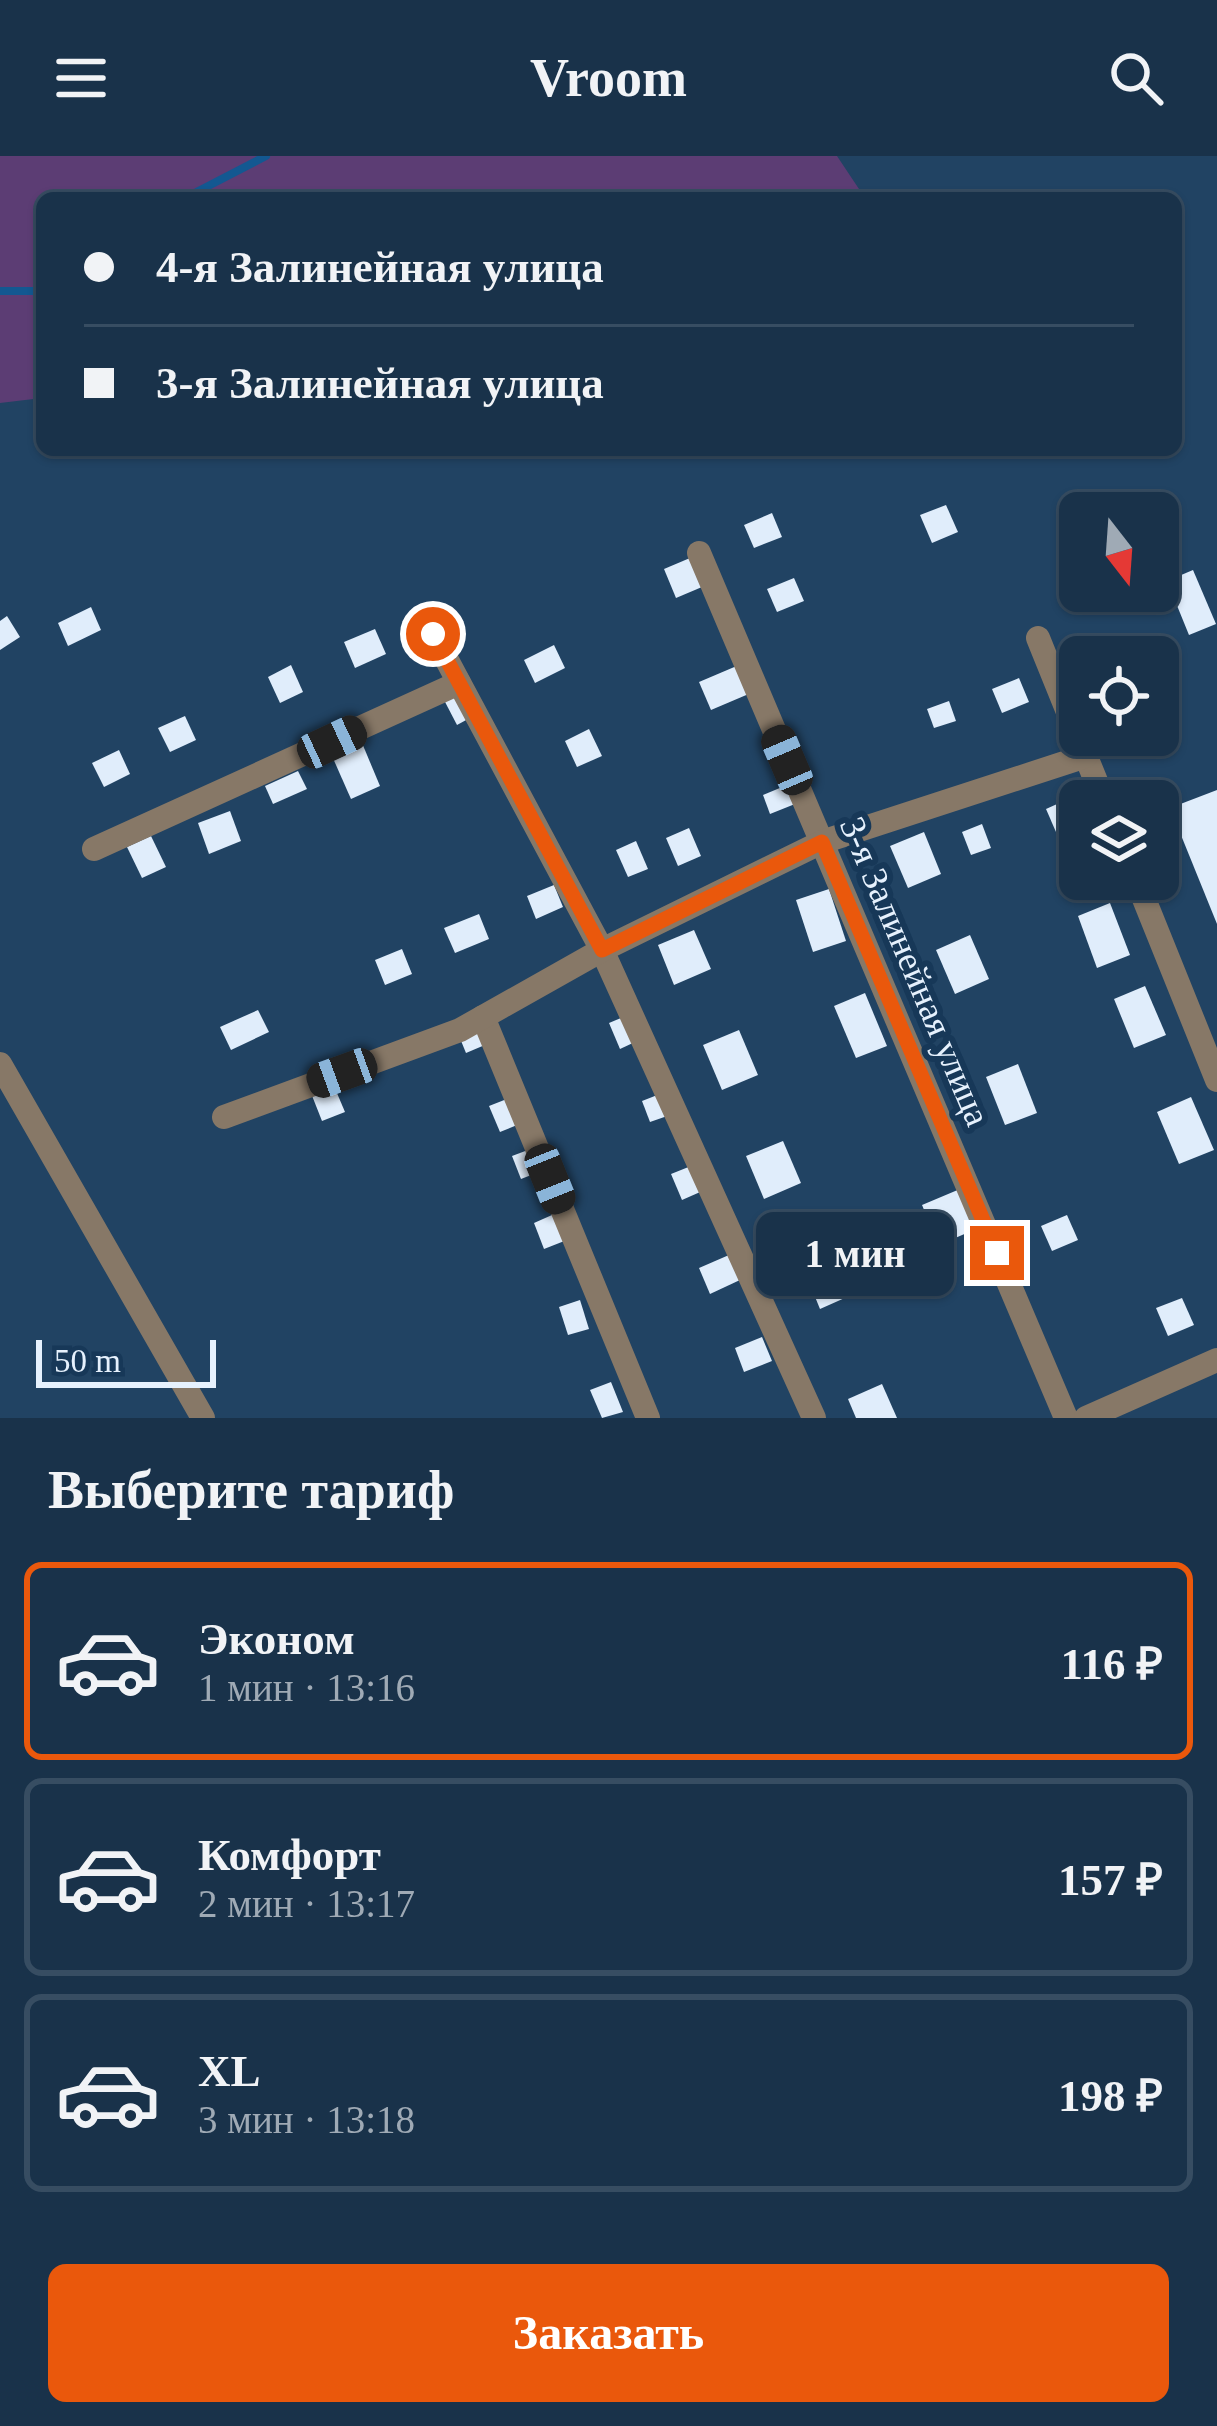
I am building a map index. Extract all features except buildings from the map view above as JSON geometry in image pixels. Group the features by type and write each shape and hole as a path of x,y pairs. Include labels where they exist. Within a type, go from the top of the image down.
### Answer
{"street":[{"name":"3-я Залинейная улица","path":"699,553 1066,1418"},
{"path":"433,634 602,950 814,1418"},
{"path":"1038,638 1059,690"},
{"path":"94,849 459,683"},
{"path":"224,1117 483,1017 602,950 822,842 1086,756 1096,780"},
{"path":"1144,900 1217,1080"},
{"path":"483,1017 648,1418"},
{"path":"0,1064 202,1418"},
{"path":"1086,1418 1217,1360"}],"shaded area":[{"path":"0,156 837,156 861,192 36,192 36,399 0,403"}],"waterway":[{"path":"197,192 266,156"},
{"path":"0,291 36,291"}],"route":[{"path":"433,634 602,950 822,842 997,1253"}]}
